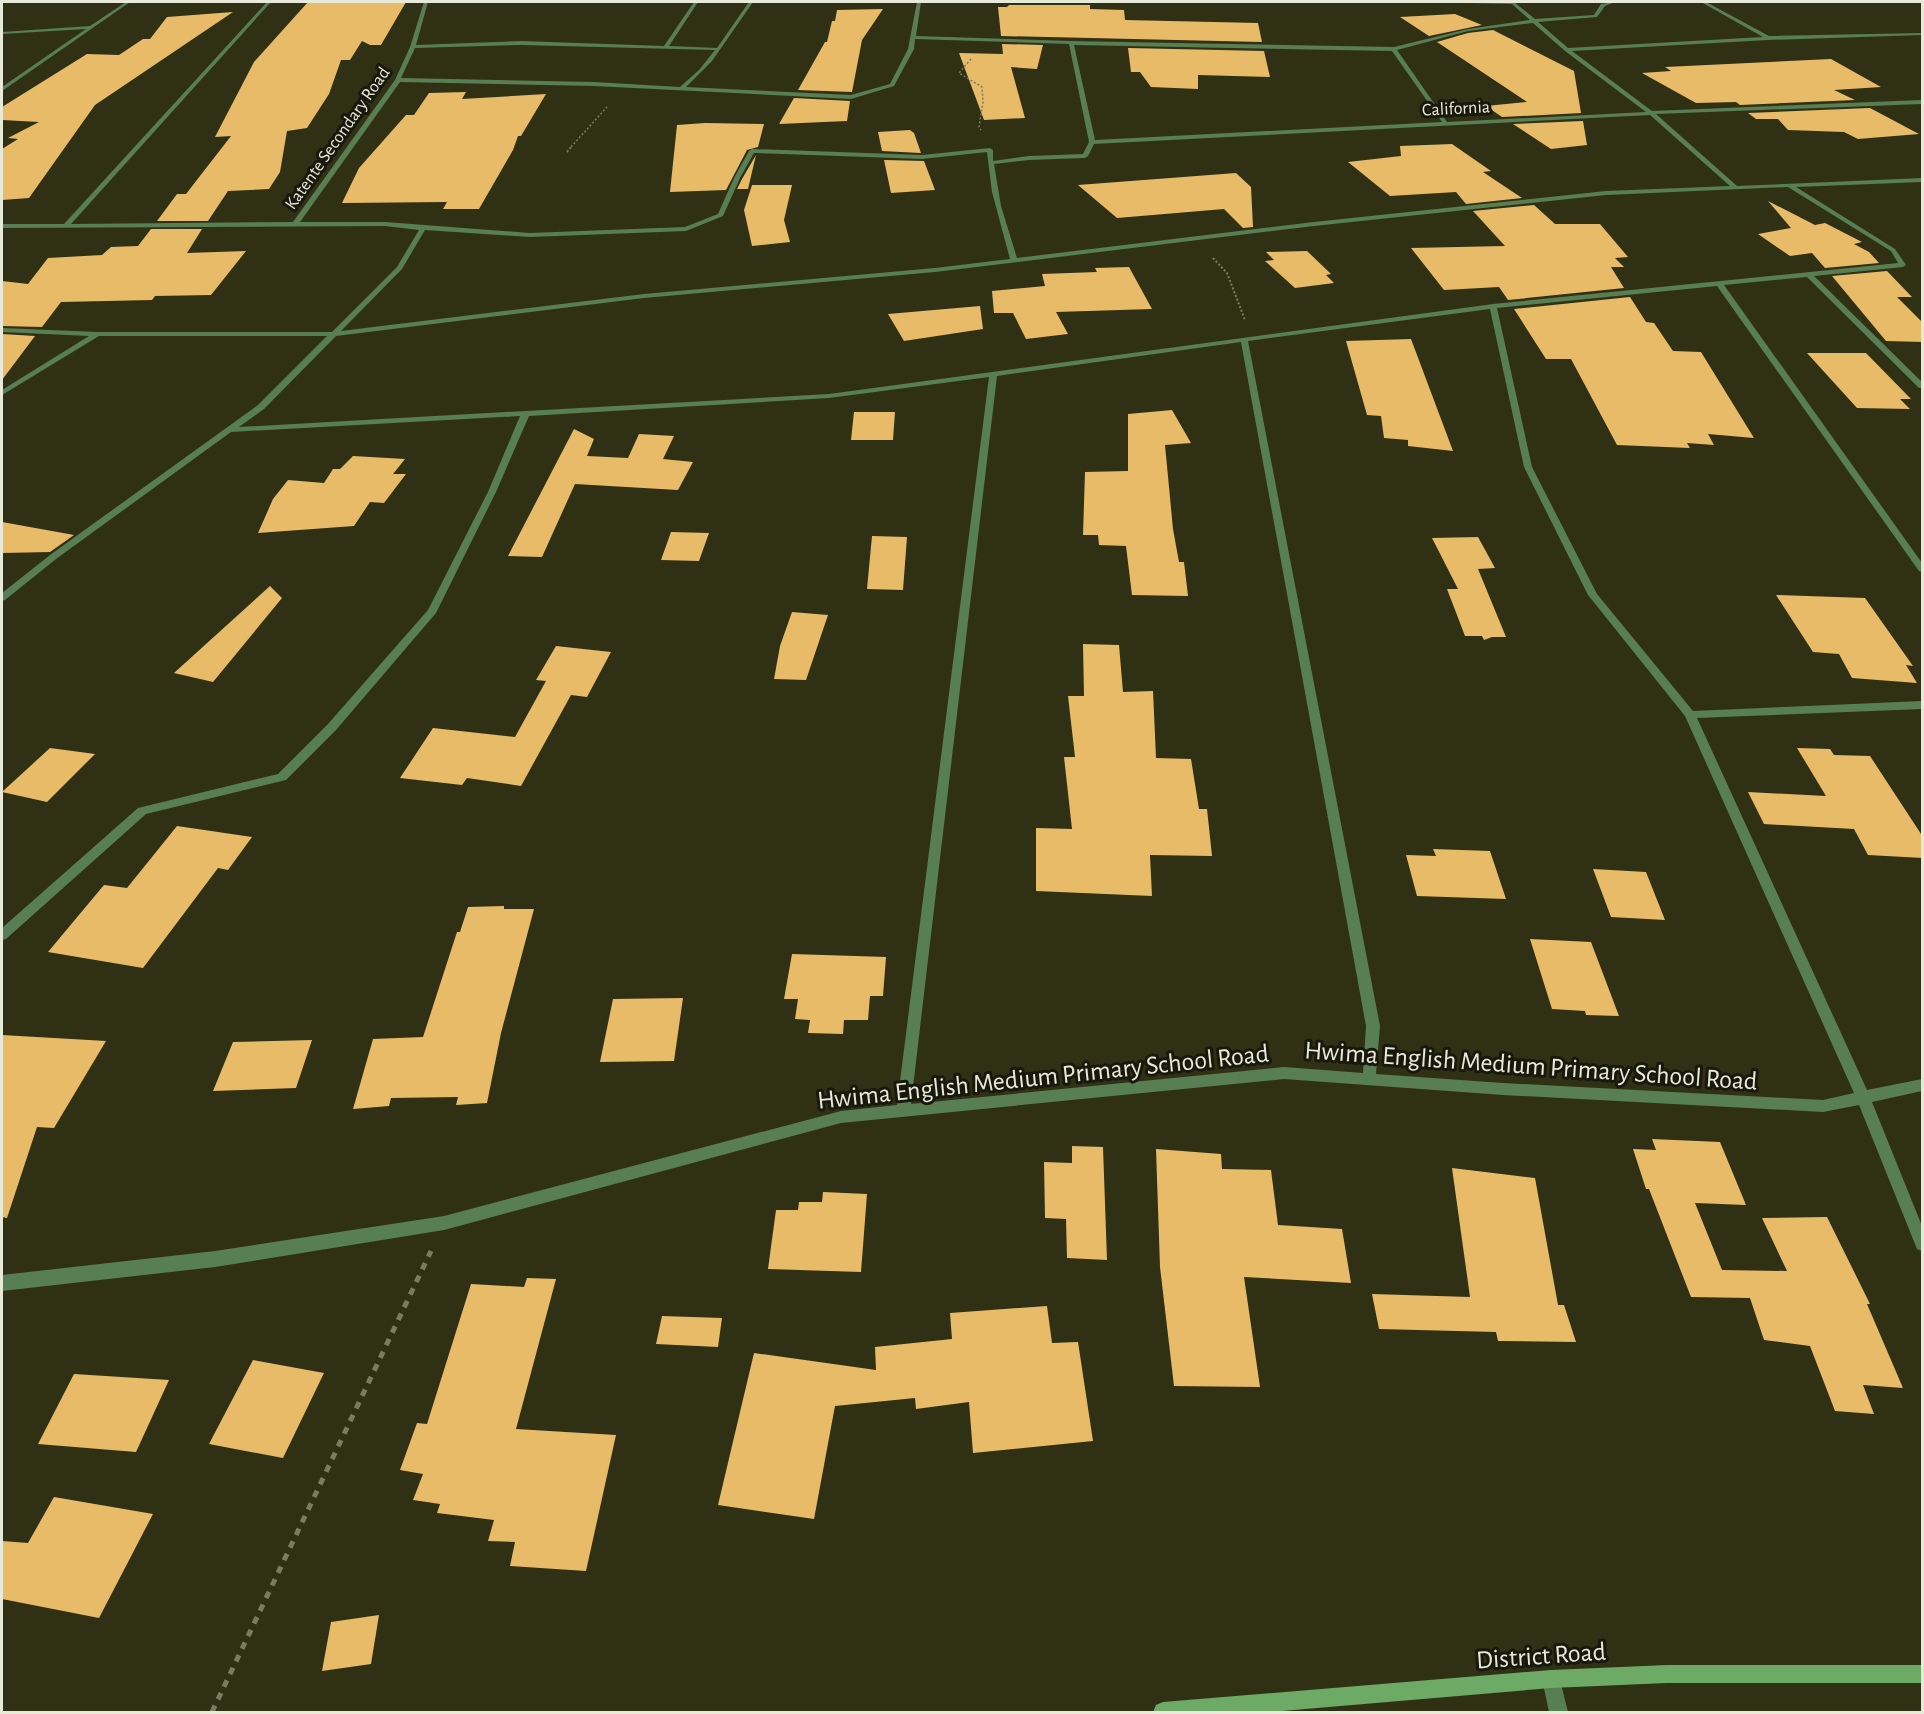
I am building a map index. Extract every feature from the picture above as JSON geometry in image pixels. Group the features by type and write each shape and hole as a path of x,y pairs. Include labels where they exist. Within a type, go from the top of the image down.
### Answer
{"street":[{"path":"4,86 128,2"},
{"path":"67,224 269,2"},
{"name":"Katente Secondary Road","path":"295,225 398,80 413,47 426,2"},
{"path":"666,47 696,2"},
{"path":"680,89 689,82 717,49 752,2"},
{"path":"398,80 635,87 851,97 892,85 911,49 919,2"},
{"path":"1468,2 1513,2 1567,50 1651,113 1736,188"},
{"path":"913,37 1071,43 1394,49 1468,30 1595,16 1603,5 1613,2"},
{"path":"1702,2 1768,38"},
{"path":"2,33 92,27"},
{"path":"1567,50 1768,38 1923,34"},
{"path":"413,47 521,43 717,49"},
{"path":"990,163 1029,158 1085,156 1092,142 1071,43"},
{"path":"1394,49 1446,124"},
{"name":"California","path":"1092,142 1651,113 1923,102"},
{"path":"2,226 385,224 530,235 686,229 721,215 752,151 922,158 990,150 998,208 1014,261"},
{"path":"2,330 97,334 334,334 644,296 1014,261 1195,238 1606,193 1923,180"},
{"path":"230,430 829,396 1493,306 1903,265 1893,250 1789,185"},
{"path":"2,598 53,557 261,407 400,268 423,228"},
{"path":"1808,274 1923,386"},
{"path":"1719,283 1923,569"},
{"path":"1493,306 1528,466 1593,595 1690,715 1863,1097 1923,1244"},
{"path":"2,393 97,334"},
{"path":"1248,339 1373,1026 1369,1080"},
{"path":"903,1111 993,374"},
{"path":"2,935 142,811 282,777 332,727 432,611 492,492 526,412"},
{"path":"1690,715 1923,705"},
{"name":"Hwima English Medium Primary School Road","path":"2,1283 214,1259 444,1223 841,1117 1284,1073 1823,1106 1923,1084"},
{"name":"District Road","path":"1163,1713 1551,1679 1667,1674 1923,1674"},
{"path":"1551,1679 1559,1713"}],"path":[{"path":"972,39 975,54 959,73 982,87 983,102 979,127 990,150"},
{"path":"567,152 600,112 635,87"},
{"path":"1195,238 1227,273 1248,339"},
{"path":"212,1713 444,1223"}],"building":[{"path":"308,2 406,2 381,45 370,45 362,41 350,60 341,60 329,94 307,128 287,131 280,172 269,189 228,191 208,221 157,221 177,194 186,194 231,136 215,137 254,62"},
{"path":"1090,5 1090,9 1124,10 1125,20 1258,23 1262,42 1001,36 998,7"},
{"path":"883,9 862,40 852,92 798,90 827,42 837,10"},
{"path":"233,12 95,105 29,198 2,200 2,149 18,139 8,138 39,122 2,120 2,107 87,54 119,55 143,39 150,39 167,17"},
{"path":"1455,14 1482,25 1429,36 1400,17"},
{"path":"1493,30 1574,71 1581,113 1502,117 1486,106 1527,102 1437,42 1468,33"},
{"path":"1002,44 1043,45 1037,69 1011,67 1025,118 984,120 959,53 1003,54"},
{"path":"1128,48 1264,51 1270,77 1198,75 1198,89 1151,87 1140,72 1131,72"},
{"path":"1831,59 1881,87 1834,90 1855,100 1740,105 1736,102 1696,103 1642,73 1671,71 1665,67"},
{"path":"466,92 462,99 546,94 521,136 518,136 513,150 479,209 443,209 447,202 342,203 359,168 406,115 414,115 429,93"},
{"path":"794,98 850,101 847,121 779,124"},
{"path":"1870,108 1919,134 1858,139 1844,132 1788,130 1778,119 1756,119 1748,113"},
{"path":"1583,121 1587,145 1551,149 1513,124"},
{"path":"764,124 758,147 747,150 726,190 670,192 677,125"},
{"path":"910,130 914,133 921,153 882,151 878,132"},
{"path":"1452,144 1491,171 1483,172 1522,198 1466,204 1456,192 1390,196 1348,162 1401,156 1400,146"},
{"path":"756,155 748,189 737,189 742,179"},
{"path":"884,160 924,161 935,190 891,193"},
{"path":"1236,173 1251,187 1253,227 1243,228 1224,209 1117,218 1078,185"},
{"path":"752,185 792,185 784,220 790,242 752,246 744,210"},
{"path":"1768,201 1815,225 1825,223 1862,242 1854,244 1869,252 1879,263 1825,268 1812,253 1790,256 1758,234 1791,228"},
{"path":"1534,205 1555,224 1600,224 1628,257 1615,258 1624,267 1611,267 1624,288 1508,300 1499,287 1444,290 1411,248 1505,246 1473,211"},
{"path":"151,229 202,229 187,253 246,251 211,295 155,296 152,300 61,302 42,327 2,326 2,281 28,284 48,258 102,255 111,247 138,246"},
{"path":"1307,251 1331,274 1326,275 1334,283 1295,288 1265,261 1274,260 1266,252"},
{"path":"1129,267 1152,309 1056,312 1068,334 1026,339 1013,313 994,313 992,291 1045,286 1042,274 1097,272 1095,268"},
{"path":"1887,271 1912,297 1897,297 1923,323 1923,342 1886,341 1832,276"},
{"path":"1630,297 1646,322 1654,323 1673,351 1701,352 1754,438 1708,434 1714,445 1687,443 1690,448 1617,445 1571,359 1546,359 1514,309"},
{"path":"980,306 983,329 904,341 888,314"},
{"path":"2,334 35,336 2,380"},
{"path":"1411,339 1453,451 1408,446 1408,440 1384,438 1381,416 1367,415 1346,341"},
{"path":"1807,353 1866,353 1911,399 1900,399 1910,409 1857,408"},
{"path":"1172,410 1191,443 1165,445 1173,529 1179,562 1184,562 1188,596 1132,595 1126,546 1099,545 1098,535 1083,535 1085,472 1128,471 1128,414"},
{"path":"854,412 895,412 893,440 851,440"},
{"path":"574,429 594,439 587,456 628,458 639,434 674,436 663,459 693,462 678,490 575,484 542,557 508,556"},
{"path":"353,456 405,459 393,474 406,474 384,503 370,502 354,526 258,533 273,499 288,480 324,483 333,469 340,469"},
{"path":"2,522 74,535 50,552 2,553"},
{"path":"671,532 709,533 699,561 661,560"},
{"path":"872,536 907,537 903,590 867,589"},
{"path":"1478,537 1495,568 1478,569 1506,637 1492,637 1484,640 1482,636 1465,636 1447,589 1458,589 1432,538"},
{"path":"270,586 282,598 213,682 174,673"},
{"path":"1776,595 1865,598 1913,666 1906,665 1917,683 1852,678 1839,654 1813,652"},
{"path":"792,612 828,615 806,680 774,679 780,646"},
{"path":"1083,644 1119,645 1123,692 1153,691 1156,758 1191,759 1199,809 1207,809 1212,856 1150,855 1152,896 1036,891 1036,828 1072,829 1064,757 1075,757 1068,696 1084,696"},
{"path":"556,646 611,652 587,697 571,695 521,786 467,778 462,785 400,778 433,728 515,737 546,681 536,680"},
{"path":"50,748 95,754 47,802 2,792"},
{"path":"1797,748 1830,749 1834,755 1870,756 1923,837 1923,858 1868,855 1854,829 1764,824 1748,792 1826,796"},
{"path":"177,826 252,837 228,870 218,868 143,968 48,952 104,885 127,888"},
{"path":"1433,849 1490,851 1506,899 1417,896 1406,855 1436,856"},
{"path":"1593,869 1646,872 1665,920 1611,917"},
{"path":"504,906 504,909 534,909 501,1033 487,1103 456,1105 458,1097 391,1098 389,1106 353,1109 373,1039 423,1037 457,932 460,932 468,907"},
{"path":"1530,939 1591,942 1619,1016 1586,1015 1585,1011 1552,1009"},
{"path":"792,954 886,957 883,996 870,996 868,1020 844,1020 843,1034 808,1033 810,1020 795,1019 798,999 784,999"},
{"path":"683,998 674,1061 600,1062 613,999"},
{"path":"2,1035 106,1041 54,1128 37,1127 7,1218 2,1217"},
{"path":"312,1040 296,1088 213,1091 233,1042"},
{"path":"1652,1139 1720,1142 1746,1205 1695,1203 1722,1270 1787,1271 1762,1218 1827,1217 1870,1304 1867,1304 1903,1388 1863,1385 1874,1414 1835,1411 1810,1346 1764,1340 1750,1298 1691,1297 1649,1189 1646,1189 1633,1149 1656,1150"},
{"path":"1072,1146 1103,1147 1107,1260 1067,1258 1066,1219 1045,1218 1044,1162 1072,1163"},
{"path":"1156,1149 1221,1154 1222,1169 1271,1170 1278,1225 1342,1229 1351,1283 1244,1277 1260,1387 1174,1386 1160,1267"},
{"path":"1452,1168 1535,1178 1558,1305 1564,1305 1576,1342 1498,1341 1496,1332 1379,1329 1372,1294 1470,1297"},
{"path":"823,1192 867,1194 861,1272 768,1269 776,1210 798,1210 799,1202 822,1202"},
{"path":"527,1278 556,1279 516,1429 616,1435 586,1571 510,1566 515,1542 488,1541 494,1520 437,1513 440,1504 413,1500 423,1474 400,1470 417,1423 427,1424 471,1284 524,1287"},
{"path":"1047,1306 1052,1343 1078,1342 1093,1441 973,1453 969,1402 916,1409 915,1398 835,1406 814,1519 718,1505 754,1353 876,1370 875,1347 952,1339 950,1313"},
{"path":"662,1316 722,1318 718,1347 656,1344"},
{"path":"253,1360 324,1373 283,1458 209,1444"},
{"path":"74,1374 169,1380 136,1452 38,1444"},
{"path":"54,1497 153,1514 99,1618 2,1599 2,1541 28,1543"},
{"path":"379,1615 371,1664 322,1671 331,1622"}]}
